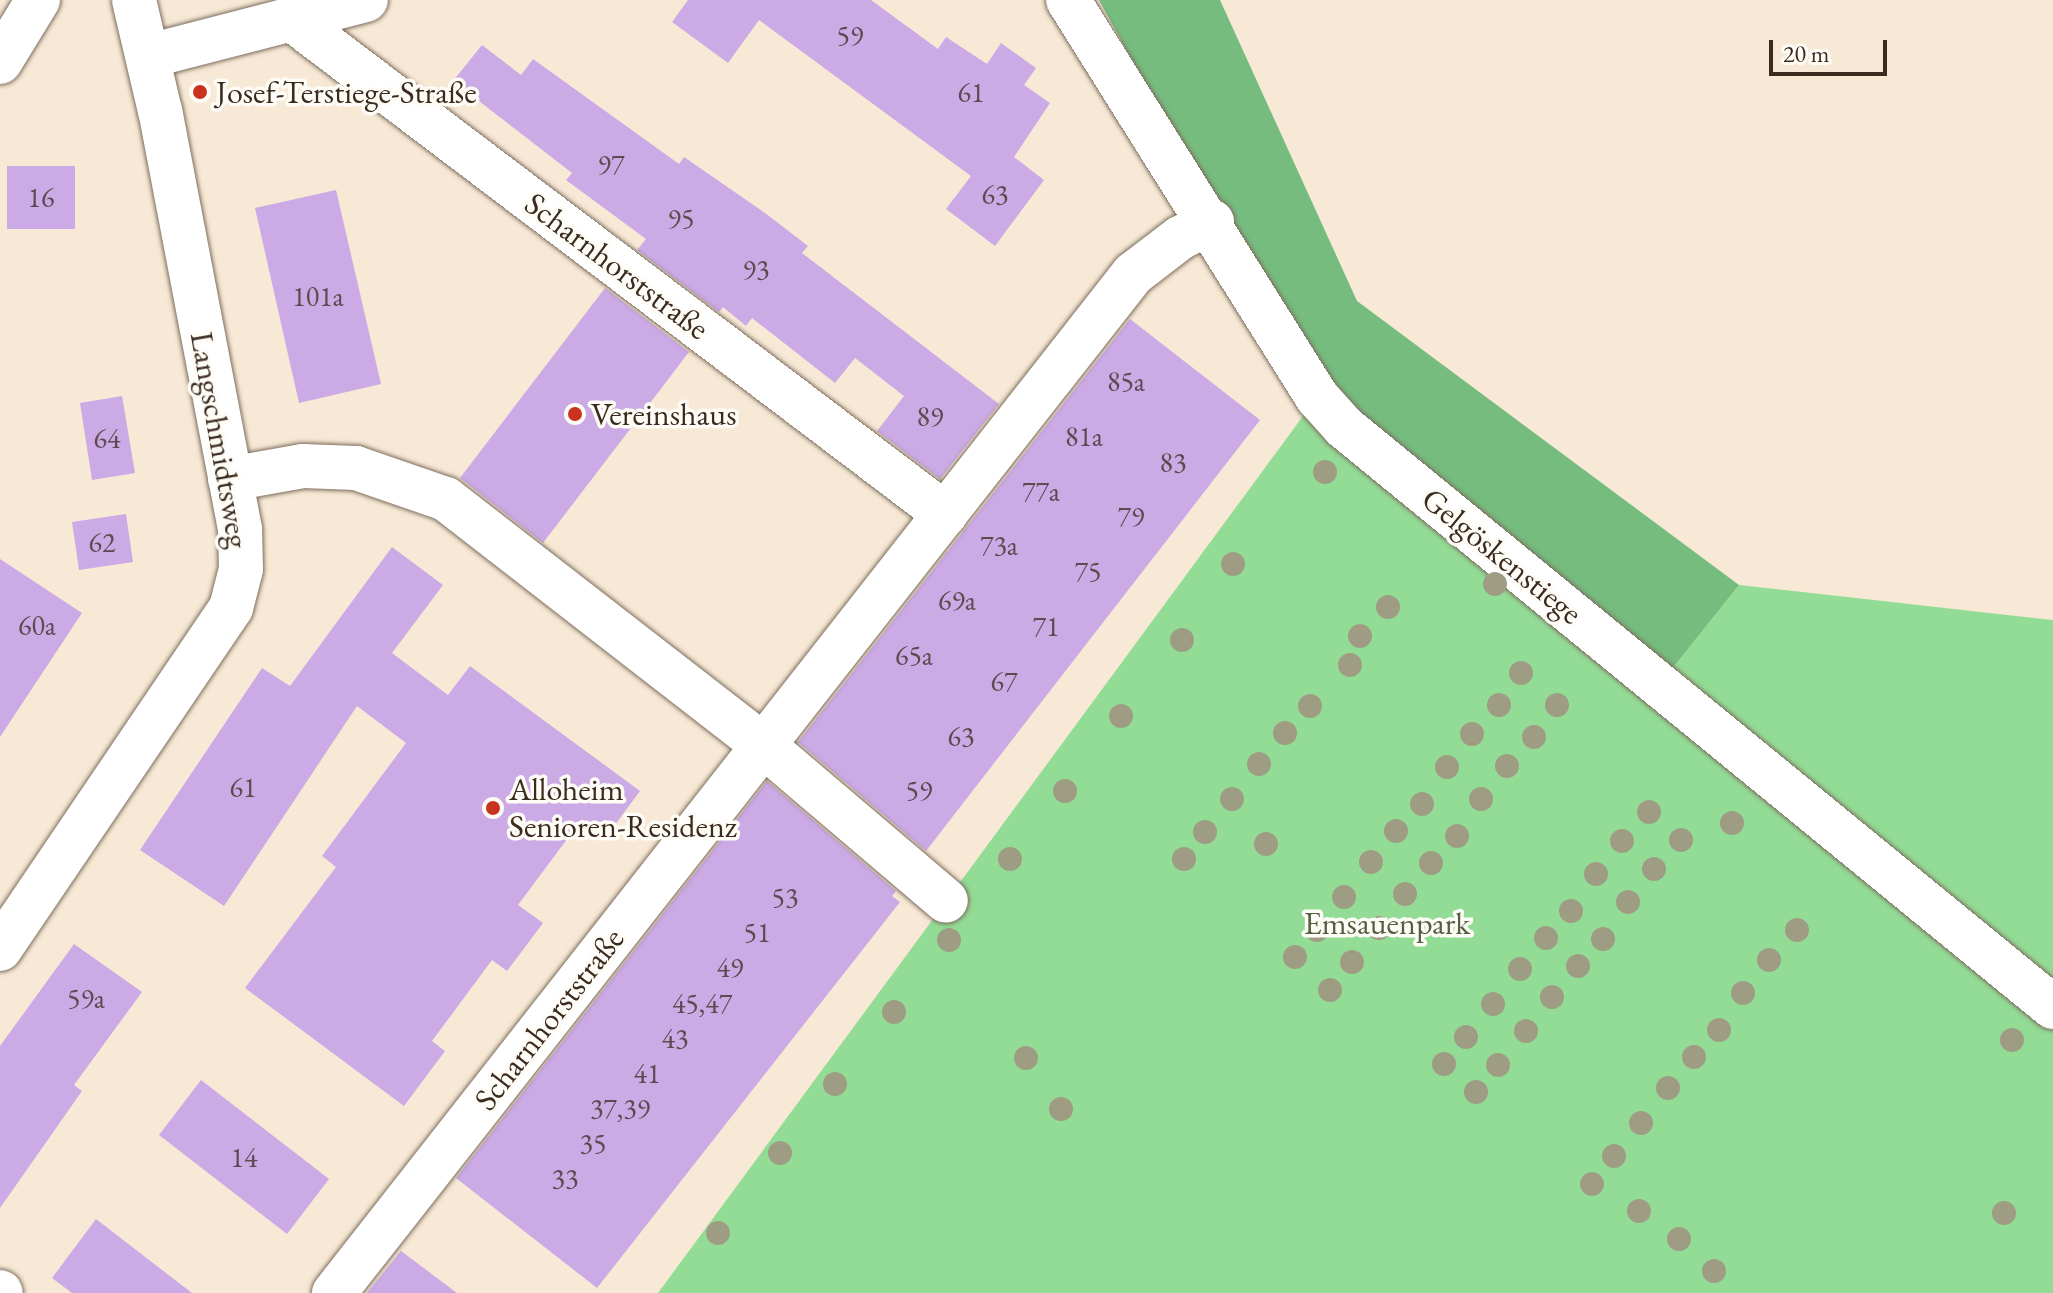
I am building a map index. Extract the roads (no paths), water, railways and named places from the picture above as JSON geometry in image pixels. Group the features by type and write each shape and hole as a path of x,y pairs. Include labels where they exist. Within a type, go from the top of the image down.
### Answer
{"street":[{"path":"0,62 38,0"},
{"name":"Langschmidtsweg","path":"0,949 231,608 241,569 230,479 149,56 134,0"},
{"path":"149,56 366,0"},
{"name":"Gelgöskenstiege","path":"1068,0 1120,88 1212,222 1317,397 1344,427 2053,1007"},
{"name":"Scharnhorststraße","path":"290,18 945,514"},
{"name":"Scharnhorststraße","path":"334,1293 1133,274 1180,238 1212,222"},
{"path":"230,479 303,466 356,468 404,480 446,499 763,745 946,901"}],"place":[{"name":"Josef-Terstiege-Straße","path":"200,92"},
{"name":"Vereinshaus","path":"575,414"},
{"name":"Alloheim Senioren-Residenz","path":"493,808"}],"park label":[{"name":"Emsauenpark","path":"1387,923"}]}
